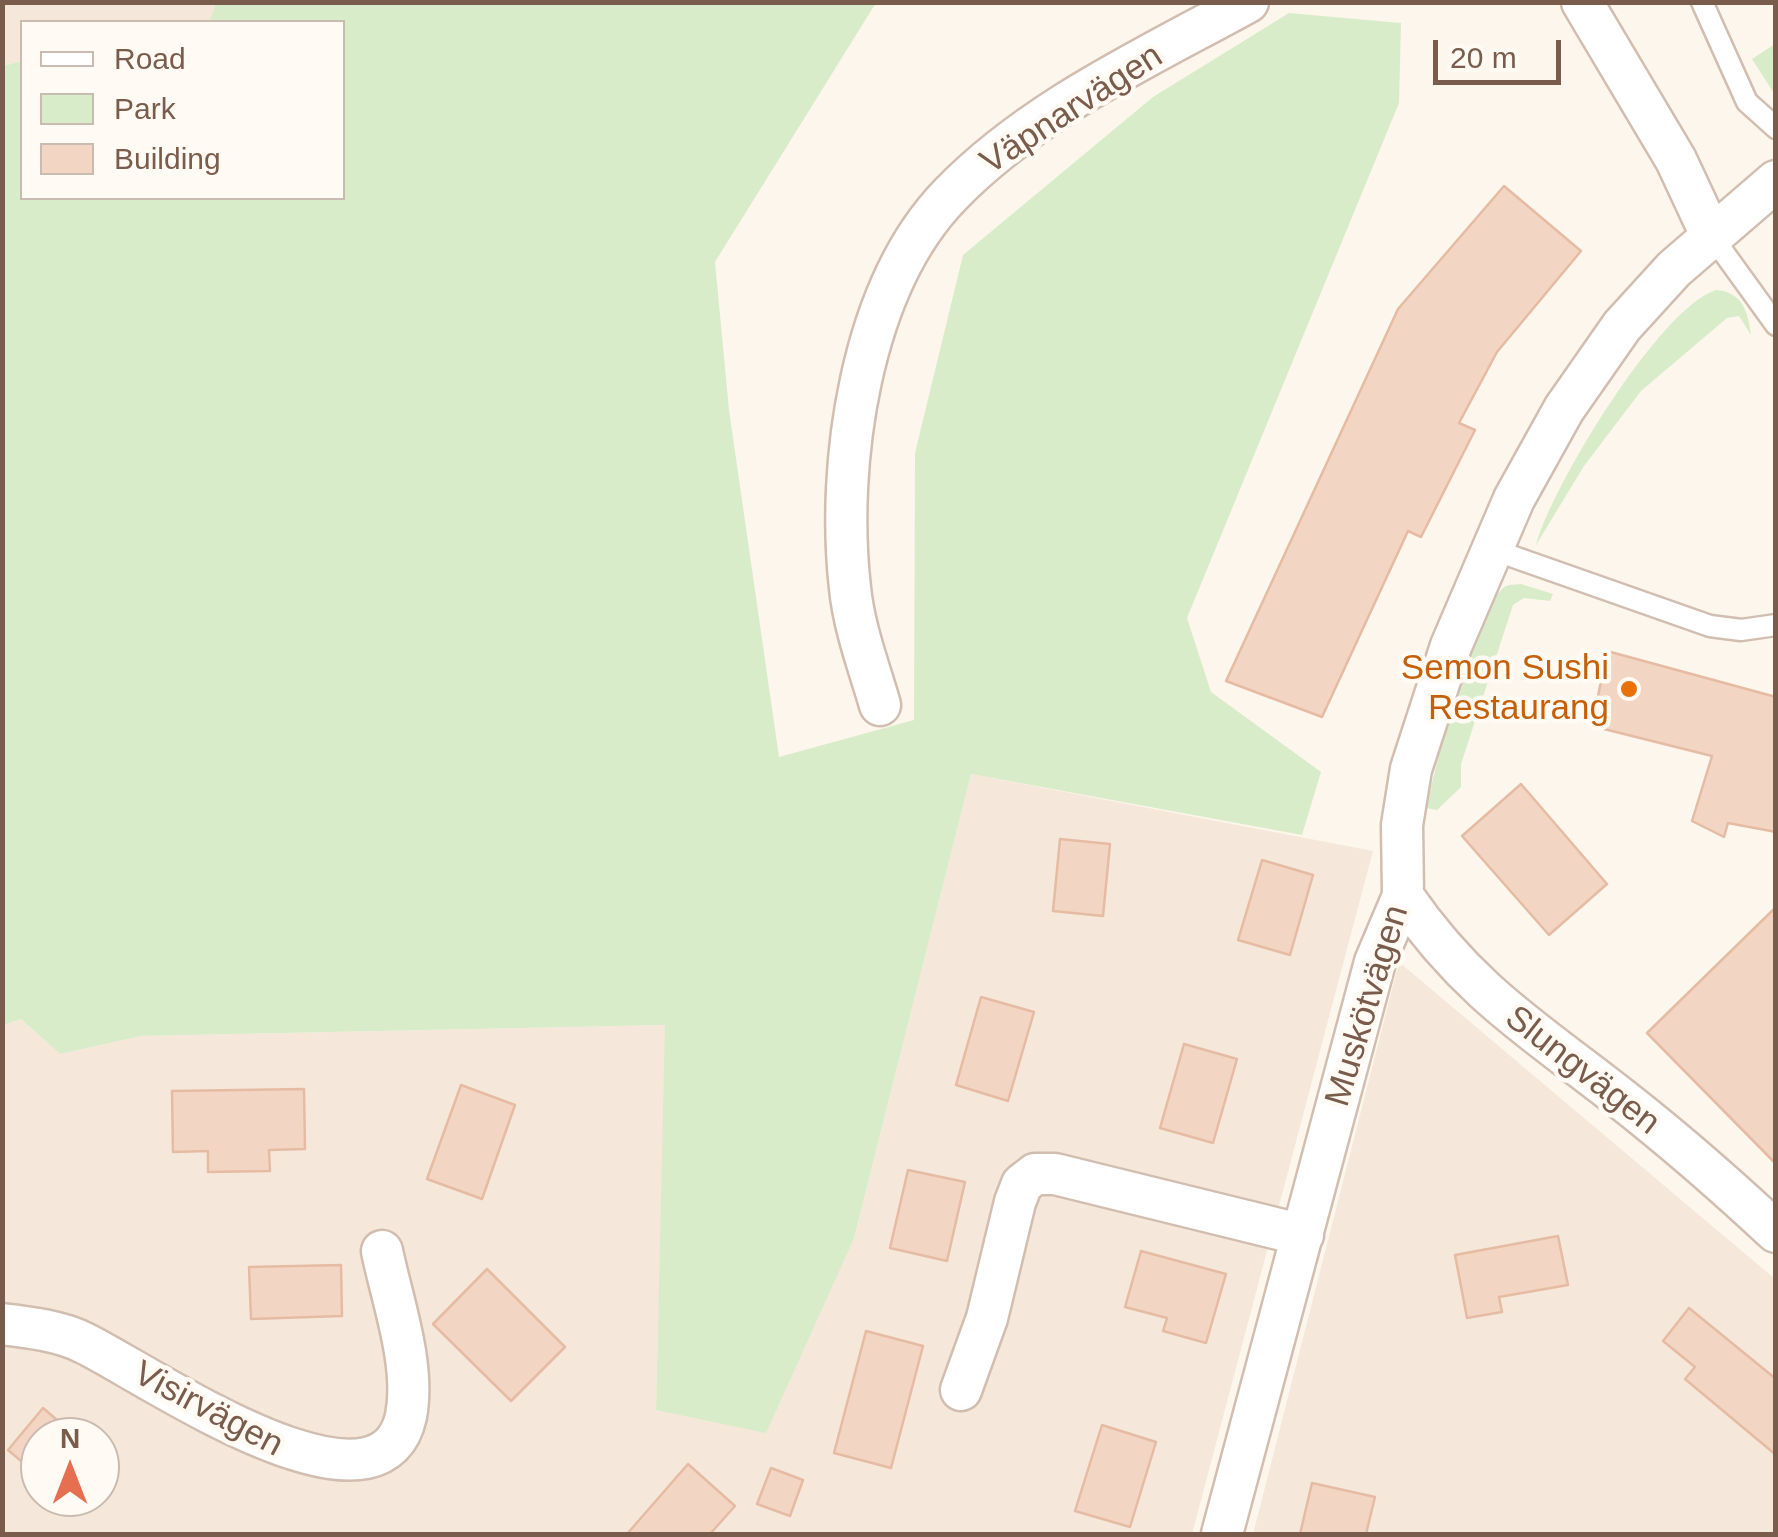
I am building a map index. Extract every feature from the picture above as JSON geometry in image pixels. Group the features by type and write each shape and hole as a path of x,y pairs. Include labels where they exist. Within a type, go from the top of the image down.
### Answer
{"street":[{"name":"Väpnarvägen","path":"880,705 850,586 848,484 861,384 882,306 902,263 947,198 988,159 1047,117 1248,2"},
{"path":"1582,2 1676,160 1712,235"},
{"name":"Muskötvägen","path":"1222,1534 1375,962 1403,896 1402,824 1411,769 1452,646 1514,499 1591,367 1674,269 1776,181"},
{"name":"Slungvägen","path":"1403,896 1449,960 1483,994 1642,1115 1776,1232"},
{"path":"961,1390 987,1318 1015,1202 1022,1184 1035,1174 1055,1174 1303,1234"},
{"name":"Visirvägen","path":"2,1324 80,1340 246,1438 304,1460 355,1465 382,1458 400,1440 408,1411 406,1370 382,1251"}],"lane":[{"path":"1702,2 1747,102 1776,128"},
{"path":"1712,235 1776,326"},
{"path":"1494,550 1710,626 1741,630 1776,625"}],"shaded area":[{"path":"3,3 216,3 210,20 20,20 20,62 3,66"},
{"path":"971,774 1373,851 1192,1534 3,1534 2,1025 21,1019 60,1054 141,1036 666,1025 656,1409 854,1238"},
{"path":"1399,962 1775,1279 1775,1534 1253,1534"}],"green space":[{"path":"216,3 881,3 874,6 715,262 729,410 779,757 914,720 915,453 963,255 1153,97 1289,13 1401,23 1399,103 1187,618 1211,692 1321,772 1302,835 971,774 854,1238 766,1433 656,1410 665,1025 141,1036 60,1054 21,1019 3,1025 3,66 20,62 20,200 345,200 345,20 210,20"},
{"path":"1775,44 1775,95 1752,59"},
{"path":"1716,290 1738,299 1751,335 1739,316 1727,318 1641,391 1584,466 1536,545 1562,484 1610,403 1666,329 1693,304"},
{"path":"1521,584 1553,594 1550,601 1524,598 1513,605 1461,764 1461,787 1437,810 1427,808 1447,726 1482,622 1506,586"}],"building":[{"path":"1504,186 1581,251 1497,352 1459,423 1475,430 1421,537 1408,531 1322,717 1226,681 1398,309"},
{"path":"1607,651 1776,697 1776,832 1728,823 1724,837 1692,821 1712,756 1592,726"},
{"path":"1521,784 1607,884 1549,935 1462,836"},
{"path":"1060,839 1110,844 1103,916 1053,911"},
{"path":"1262,860 1313,875 1290,955 1238,940"},
{"path":"1776,907 1776,1164 1647,1033"},
{"path":"981,997 1034,1012 1008,1101 956,1085"},
{"path":"1184,1044 1237,1059 1213,1143 1160,1128"},
{"path":"461,1085 515,1105 482,1199 427,1179"},
{"path":"304,1089 305,1149 269,1150 270,1171 208,1172 208,1151 173,1152 172,1091"},
{"path":"908,1170 965,1182 947,1261 890,1248"},
{"path":"1558,1236 1568,1285 1499,1297 1502,1312 1467,1318 1455,1255"},
{"path":"1141,1251 1226,1274 1206,1343 1163,1331 1167,1318 1125,1307"},
{"path":"341,1265 342,1316 251,1319 249,1267"},
{"path":"487,1269 565,1347 511,1401 433,1324"},
{"path":"1689,1308 1776,1379 1776,1455 1685,1379 1695,1367 1663,1341"},
{"path":"866,1331 923,1346 891,1468 834,1453"},
{"path":"43,1408 54,1417 36,1417"},
{"path":"1102,1425 1156,1442 1130,1527 1075,1511"},
{"path":"20,1436 20,1460 8,1450"},
{"path":"688,1464 735,1506 710,1534 627,1534"},
{"path":"771,1468 803,1480 790,1516 757,1504"},
{"path":"1312,1483 1375,1497 1366,1534 1300,1534"}],"place":[{"name":"Semon Sushi Restaurang","path":"1629,689"}]}
